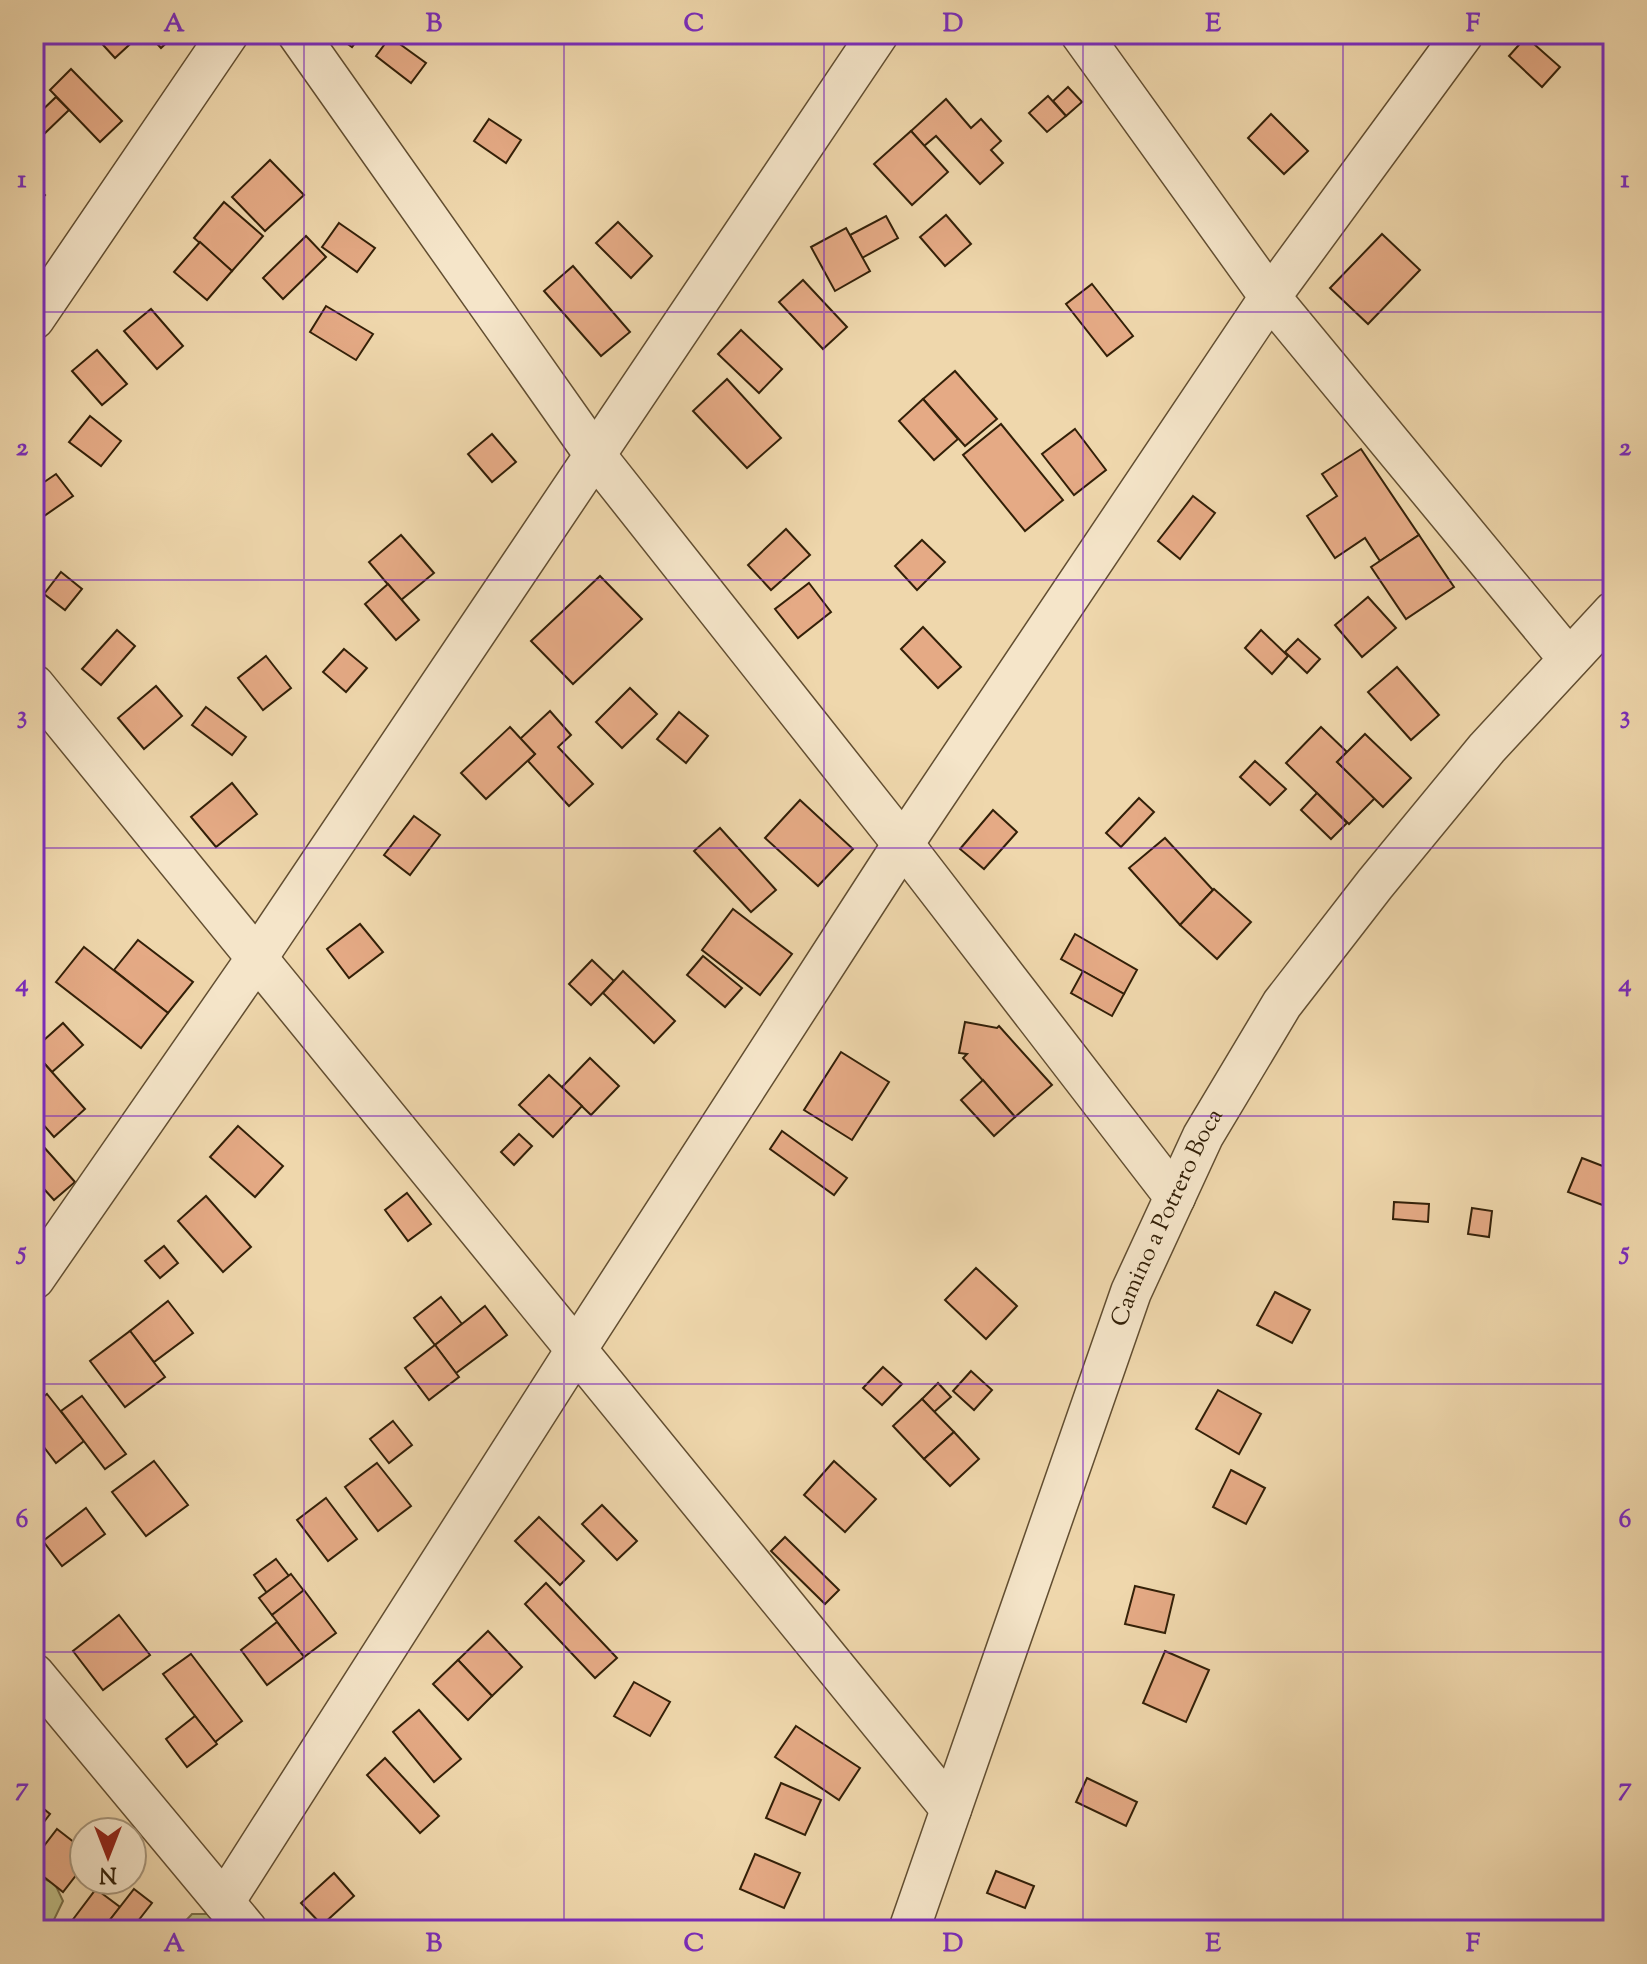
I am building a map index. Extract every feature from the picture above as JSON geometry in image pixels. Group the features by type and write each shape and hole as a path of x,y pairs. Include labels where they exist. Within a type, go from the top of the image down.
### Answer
{"street":[{"path":"34,319 228,34"},
{"path":"298,34 595,455 903,844 1175,1197"},
{"path":"34,1279 256,959 878,34"},
{"path":"1081,34 1270,297 1569,659"},
{"path":"34,1674 236,1916 576,1350 903,844 1270,297 1463,34"},
{"name":"Camino a Potrero Boca","path":"909,1930 1131,1292 1203,1136 1282,1004 1375,884 1476,761 1613,612"},
{"path":"34,685 951,1809"}],"shaded area":[{"path":"34,1874 55,1884 63,1901 49,1930 34,1930"},
{"path":"192,1914 211,1914 241,1930 177,1930"}],"building":[{"path":"93,34 141,34 115,58"},
{"path":"148,34 176,34 161,48"},
{"path":"334,34 362,34 352,47"},
{"path":"390,37 426,63 411,83 376,56"},
{"path":"1526,37 1560,67 1542,87 1509,56"},
{"path":"71,69 122,121 100,142 50,90"},
{"path":"1068,87 1082,102 1066,116 1053,101"},
{"path":"1048,96 1066,116 1047,132 1029,113"},
{"path":"56,97 69,110 42,136 34,128 34,118"},
{"path":"946,99 971,128 981,119 1001,141 991,150 1003,163 980,184 936,136 924,146 911,131"},
{"path":"1271,114 1308,151 1284,174 1248,138"},
{"path":"489,119 521,140 506,163 474,141"},
{"path":"911,131 948,172 912,205 874,164"},
{"path":"270,160 304,195 265,231 232,197"},
{"path":"34,185 45,195 34,208"},
{"path":"224,202 263,236 232,271 194,238"},
{"path":"946,215 971,244 945,266 920,237"},
{"path":"886,216 898,238 862,258 850,235"},
{"path":"618,222 652,256 631,278 596,243"},
{"path":"339,223 375,248 357,272 322,247"},
{"path":"846,228 870,271 835,291 811,247"},
{"path":"1382,234 1420,270 1368,324 1330,288"},
{"path":"306,236 326,257 283,299 263,278"},
{"path":"200,242 232,271 207,300 174,272"},
{"path":"573,266 630,332 601,356 544,291"},
{"path":"803,280 847,327 823,349 779,302"},
{"path":"1092,284 1133,336 1107,356 1066,304"},
{"path":"326,306 373,334 356,360 310,332"},
{"path":"151,309 183,346 157,369 124,331"},
{"path":"741,330 782,369 759,393 718,354"},
{"path":"97,350 127,384 102,405 72,371"},
{"path":"955,371 997,419 965,446 923,399"},
{"path":"727,379 781,438 747,468 693,411"},
{"path":"923,399 958,439 934,460 899,421"},
{"path":"90,416 121,441 101,466 69,442"},
{"path":"1001,424 1063,500 1025,531 963,455"},
{"path":"1075,429 1106,470 1074,495 1042,454"},
{"path":"492,434 516,462 492,482 468,454"},
{"path":"1361,449 1419,535 1380,561 1365,538 1335,558 1307,516 1337,496 1322,474"},
{"path":"56,474 73,496 34,523 34,489"},
{"path":"1193,496 1215,513 1180,559 1158,541"},
{"path":"786,529 810,555 771,590 748,565"},
{"path":"401,535 434,573 401,600 369,562"},
{"path":"1419,535 1454,587 1406,619 1371,567"},
{"path":"922,540 945,562 917,590 895,566"},
{"path":"61,572 82,589 65,610 44,594"},
{"path":"600,576 642,619 573,684 531,641"},
{"path":"809,583 831,612 798,638 775,609"},
{"path":"388,584 419,620 396,640 365,604"},
{"path":"1368,597 1396,628 1362,657 1335,625"},
{"path":"923,627 961,667 938,688 901,649"},
{"path":"117,630 135,646 101,685 82,669"},
{"path":"1261,630 1288,656 1272,674 1245,648"},
{"path":"1298,639 1320,659 1307,673 1285,652"},
{"path":"344,649 367,668 346,692 323,672"},
{"path":"266,656 291,688 263,710 238,678"},
{"path":"1397,667 1439,715 1411,740 1368,692"},
{"path":"156,686 182,716 144,749 118,718"},
{"path":"630,688 657,714 622,748 596,722"},
{"path":"206,707 246,737 232,755 192,725"},
{"path":"550,711 571,735 558,747 593,784 569,806 528,761 535,754 520,739"},
{"path":"679,712 708,736 686,763 657,739"},
{"path":"510,727 535,754 486,799 461,773"},
{"path":"1321,727 1347,752 1337,762 1375,798 1349,824 1286,763"},
{"path":"1365,734 1411,778 1383,807 1337,762"},
{"path":"1255,761 1286,789 1270,805 1240,777"},
{"path":"232,783 257,814 216,847 191,817"},
{"path":"1317,793 1347,823 1331,839 1301,810"},
{"path":"1139,798 1154,812 1121,847 1106,833"},
{"path":"800,800 853,849 818,886 765,838"},
{"path":"993,810 1017,832 984,869 960,849"},
{"path":"414,816 440,835 410,875 384,855"},
{"path":"720,828 776,890 751,912 694,851"},
{"path":"1165,838 1213,890 1180,925 1129,868"},
{"path":"1214,889 1251,922 1217,959 1180,925"},
{"path":"733,909 792,954 760,995 702,950"},
{"path":"360,924 383,952 349,978 327,949"},
{"path":"1075,934 1137,970 1124,994 1061,959"},
{"path":"138,940 193,982 168,1013 114,970"},
{"path":"84,947 168,1013 141,1048 56,982"},
{"path":"703,956 742,988 725,1007 687,975"},
{"path":"592,960 614,981 591,1005 569,984"},
{"path":"623,971 675,1021 654,1043 603,993"},
{"path":"1083,971 1124,994 1112,1016 1071,993"},
{"path":"965,1022 999,1026 1052,1085 1015,1117 963,1058 967,1054 959,1053"},
{"path":"63,1023 83,1045 52,1072 34,1049"},
{"path":"34,1052 85,1109 54,1137 34,1114"},
{"path":"841,1052 889,1082 852,1140 804,1110"},
{"path":"590,1058 619,1086 591,1115 562,1087"},
{"path":"549,1075 582,1106 553,1137 519,1105"},
{"path":"983,1080 1015,1117 994,1136 961,1100"},
{"path":"238,1126 283,1166 255,1197 210,1157"},
{"path":"782,1131 847,1178 834,1195 770,1149"},
{"path":"519,1134 532,1146 514,1165 501,1152"},
{"path":"34,1136 75,1182 54,1200 34,1178"},
{"path":"1582,1158 1613,1170 1613,1209 1568,1192"},
{"path":"407,1193 431,1224 408,1241 385,1210"},
{"path":"206,1196 251,1247 223,1272 178,1221"},
{"path":"1394,1202 1429,1204 1428,1222 1393,1219"},
{"path":"1472,1208 1492,1211 1489,1237 1468,1234"},
{"path":"164,1246 178,1263 160,1278 145,1261"},
{"path":"976,1268 1017,1306 986,1339 945,1300"},
{"path":"1275,1292 1310,1310 1292,1343 1257,1325"},
{"path":"441,1297 462,1324 435,1345 414,1318"},
{"path":"168,1301 193,1333 154,1362 130,1331"},
{"path":"485,1306 507,1335 456,1373 435,1345"},
{"path":"130,1331 165,1377 125,1407 90,1361"},
{"path":"435,1345 459,1377 429,1400 405,1368"},
{"path":"883,1367 902,1384 882,1405 863,1388"},
{"path":"971,1371 992,1390 974,1410 953,1391"},
{"path":"938,1383 951,1397 934,1412 922,1399"},
{"path":"1218,1390 1261,1414 1239,1454 1196,1429"},
{"path":"47,1394 84,1441 56,1463 34,1434 34,1404"},
{"path":"82,1396 126,1454 105,1469 61,1411"},
{"path":"922,1399 954,1432 924,1459 893,1426"},
{"path":"393,1421 412,1445 389,1463 370,1439"},
{"path":"954,1432 979,1459 950,1486 924,1459"},
{"path":"154,1461 188,1505 146,1536 112,1492"},
{"path":"834,1461 876,1499 845,1532 804,1495"},
{"path":"377,1463 411,1506 378,1531 345,1487"},
{"path":"1231,1470 1265,1488 1246,1524 1213,1507"},
{"path":"326,1498 357,1539 328,1561 297,1520"},
{"path":"602,1505 637,1541 617,1560 582,1524"},
{"path":"86,1508 105,1534 62,1566 43,1541"},
{"path":"539,1517 584,1561 560,1585 515,1541"},
{"path":"785,1537 839,1590 825,1604 771,1551"},
{"path":"276,1559 289,1576 267,1593 254,1575"},
{"path":"291,1574 304,1591 272,1615 259,1598"},
{"path":"546,1583 617,1658 595,1678 525,1604"},
{"path":"1135,1586 1174,1595 1165,1633 1125,1624"},
{"path":"304,1590 336,1633 304,1657 272,1615"},
{"path":"119,1615 150,1655 103,1690 73,1651"},
{"path":"277,1622 304,1657 267,1685 241,1650"},
{"path":"488,1631 522,1667 492,1696 458,1660"},
{"path":"1165,1651 1209,1670 1186,1722 1143,1703"},
{"path":"191,1654 242,1721 215,1742 163,1674"},
{"path":"458,1660 492,1696 468,1720 433,1684"},
{"path":"634,1682 670,1702 650,1736 614,1716"},
{"path":"419,1710 461,1759 434,1782 393,1732"},
{"path":"195,1716 217,1744 187,1767 166,1739"},
{"path":"796,1726 860,1768 839,1800 775,1757"},
{"path":"385,1758 439,1816 420,1833 367,1775"},
{"path":"1087,1778 1137,1802 1126,1826 1076,1802"},
{"path":"781,1783 821,1800 805,1835 766,1818"},
{"path":"34,1801 50,1814 34,1835"},
{"path":"57,1829 68,1838 68,1886 63,1892 34,1869 34,1859"},
{"path":"755,1854 800,1873 784,1908 740,1889"},
{"path":"996,1871 1034,1886 1025,1908 987,1893"},
{"path":"334,1873 354,1896 322,1925 301,1903"},
{"path":"91,1896 105,1896 120,1907 102,1930 81,1930 71,1922"},
{"path":"129,1896 143,1896 152,1903 131,1930 121,1930 109,1921"}]}
